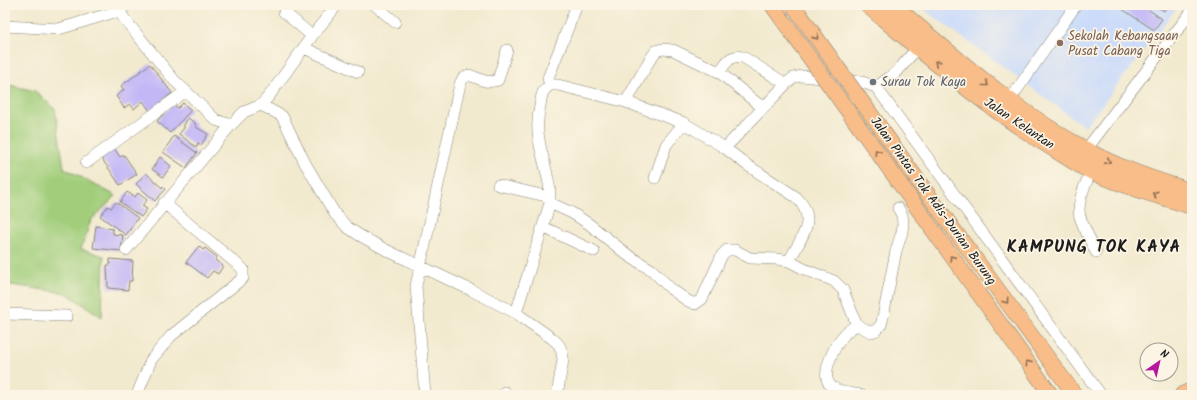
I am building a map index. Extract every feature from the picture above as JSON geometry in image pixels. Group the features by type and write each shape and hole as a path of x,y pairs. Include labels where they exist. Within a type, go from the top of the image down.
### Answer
{"highway":[{"name":"Jalan Kelantan","path":"868,5 994,108 1033,136 1091,171 1118,182 1192,206"},
{"name":"Jalan Kelantan","path":"892,5 986,84 1085,151 1142,176 1192,192"},
{"path":"1183,395 1192,391"}],"main road":[{"name":"Jalan Pintas Tok Adis-Durian Burung","path":"772,5 1051,395"},
{"name":"Jalan Pintas Tok Adis-Durian Burung","path":"793,5 1075,395"}],"street":[{"path":"126,250 231,125 244,112 261,105 269,96 336,5"},
{"path":"375,5 395,22"},
{"path":"550,85 548,78 577,5"},
{"path":"1010,101 1076,5"},
{"path":"5,26 59,29 123,8 174,80 216,120 231,125"},
{"path":"1085,151 1192,11"},
{"path":"284,12 312,36"},
{"path":"876,87 896,73 918,47"},
{"path":"304,48 358,72"},
{"path":"626,102 649,61 656,51 662,49 673,50 719,72 763,108"},
{"path":"425,395 416,286 460,84 463,78 469,75 485,82 498,80 507,50"},
{"path":"719,72 731,57 736,55 743,57 786,84"},
{"path":"725,148 793,78 801,76 862,82 876,87 1101,395"},
{"path":"516,313 550,200 549,185 538,142 537,129 537,116 543,91 550,85 558,85 626,102 684,123 725,148 747,165 796,197 806,210 808,220 806,228 789,260"},
{"path":"86,163 186,91"},
{"path":"261,105 282,116 305,163 335,214 347,227 359,235 516,313 553,339 559,345 562,352 557,395"},
{"path":"655,178 666,145 684,123"},
{"path":"1091,171 1080,201 1079,209 1080,217 1096,252"},
{"path":"498,185 550,200 572,213 589,224 628,256 652,270 671,289 695,304 702,299 722,255 727,250 734,250 750,258 777,258 789,260 804,269 834,281 843,290 857,326 871,332 875,331 881,325 896,251 902,232 902,215 898,208"},
{"path":"137,395 151,360 171,336 244,278 243,269 164,203"},
{"path":"543,227 594,251"},
{"path":"5,314 67,316"},
{"path":"857,326 850,330 839,342 831,357 826,378 828,383 836,390 861,395"}],"shaded area":[{"name":"Sekolah Kebangsaan Pusat Cabang Tiga","path":"918,5 1179,5 1085,127"}],"green space":[{"path":"5,84 35,91 55,109 64,168 116,196 91,220 81,249 104,256 102,317 66,293 5,284"}],"building":[{"path":"1116,5 1142,5 1162,19 1154,30"},
{"path":"1155,5 1168,5 1164,11"},
{"path":"150,64 172,93 150,111 143,101 134,109 130,104 124,108 116,96 124,90 121,86"},
{"path":"183,103 191,110 170,133 157,121 173,104 178,108"},
{"path":"188,118 195,123 196,127 208,134 201,145 198,143 196,147 179,134 184,128"},
{"path":"174,136 197,153 186,168 163,152"},
{"path":"113,147 120,157 124,155 137,174 120,185 100,156"},
{"path":"160,157 171,166 163,177 152,169"},
{"path":"146,173 162,188 163,186 166,189 155,201 136,184"},
{"path":"127,192 135,197 138,193 147,200 142,206 147,209 141,217 120,202"},
{"path":"116,202 138,218 126,235 100,216 108,206 111,208"},
{"path":"96,226 113,229 113,234 123,235 121,251 93,248"},
{"path":"199,246 203,250 205,248 217,257 215,260 223,266 218,274 213,271 207,278 186,262"},
{"path":"110,259 133,261 132,281 129,281 128,290 108,288 107,265 110,265"}],"place":[{"name":"Sekolah Kebangsaan Pusat Cabang Tiga","path":"1060,43"},
{"name":"Surau Tok Kaya","path":"873,82"}],"district":[{"name":"KAMPUNG TOK KAYA","path":"1094,247"}]}
